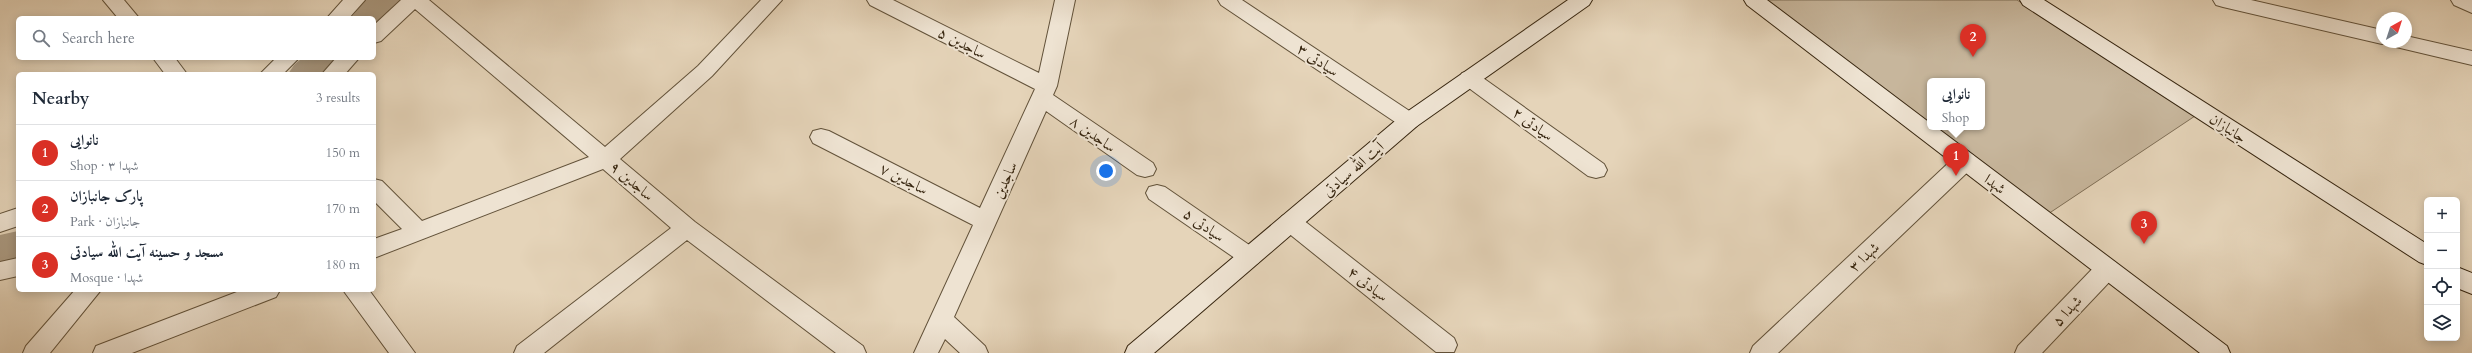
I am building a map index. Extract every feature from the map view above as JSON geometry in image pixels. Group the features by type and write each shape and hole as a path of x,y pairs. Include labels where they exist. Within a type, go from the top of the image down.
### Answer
{"street":[{"path":"113,0 127,16"},
{"path":"339,16 355,0"},
{"path":"376,34 413,0"},
{"name":"ساجدین ۹","path":"417,0 687,228 854,353"},
{"path":"376,248 606,159 705,71 772,0"},
{"name":"ساجدین ۵","path":"877,0 1044,92"},
{"name":"ساجدین","path":"926,353 1044,92 1065,0"},
{"name":"سیادتی ۳","path":"1228,0 1409,121"},
{"name":"آیت الله سیادتی","path":"1137,353 1409,121 1582,0"},
{"name":"شهدا","path":"1754,0 2218,353"},
{"name":"جانبازان","path":"2030,0 2424,254"},
{"path":"2223,0 2376,36"},
{"path":"2461,0 2472,6"},
{"path":"2412,44 2471,57"},
{"path":"165,60 175,72"},
{"path":"272,72 287,60"},
{"path":"334,72 347,60"},
{"name":"سیادتی ۲","path":"1469,78 1596,170"},
{"name":"ساجدین ۸","path":"1044,92 1145,169"},
{"name":"ساجدین ۷","path":"821,137 986,221"},
{"name":"شهدا ۳","path":"1762,353 1965,160"},
{"path":"376,189 419,232"},
{"name":"سیادتی ۵","path":"1157,193 1250,257"},
{"path":"0,223 16,218"},
{"name":"سیادتی ۴","path":"1290,222 1445,345"},
{"path":"526,353 687,228"},
{"path":"0,271 16,267"},
{"name":"شهدا ۵","path":"2027,353 2107,269"},
{"path":"2460,278 2472,285"},
{"path":"35,353 87,292"},
{"path":"105,353 263,292"},
{"path":"357,292 403,353"},
{"path":"941,320 976,353"}],"shaded area":[{"path":"1765,0 2017,0 2198,114 2045,216 1934,130 1985,130 1985,78 1927,78 1927,125"}],"waterway":[{"path":"371,16 385,0"},
{"path":"309,72 324,60"},
{"path":"0,252 16,248"}],"place":[{"name":"پارک جانبازان","path":"1973,57"},
{"name":"نانوایی","path":"1956,176"},
{"name":"مسجد و حسینه آیت الله سیادتی","path":"2144,244"}]}
